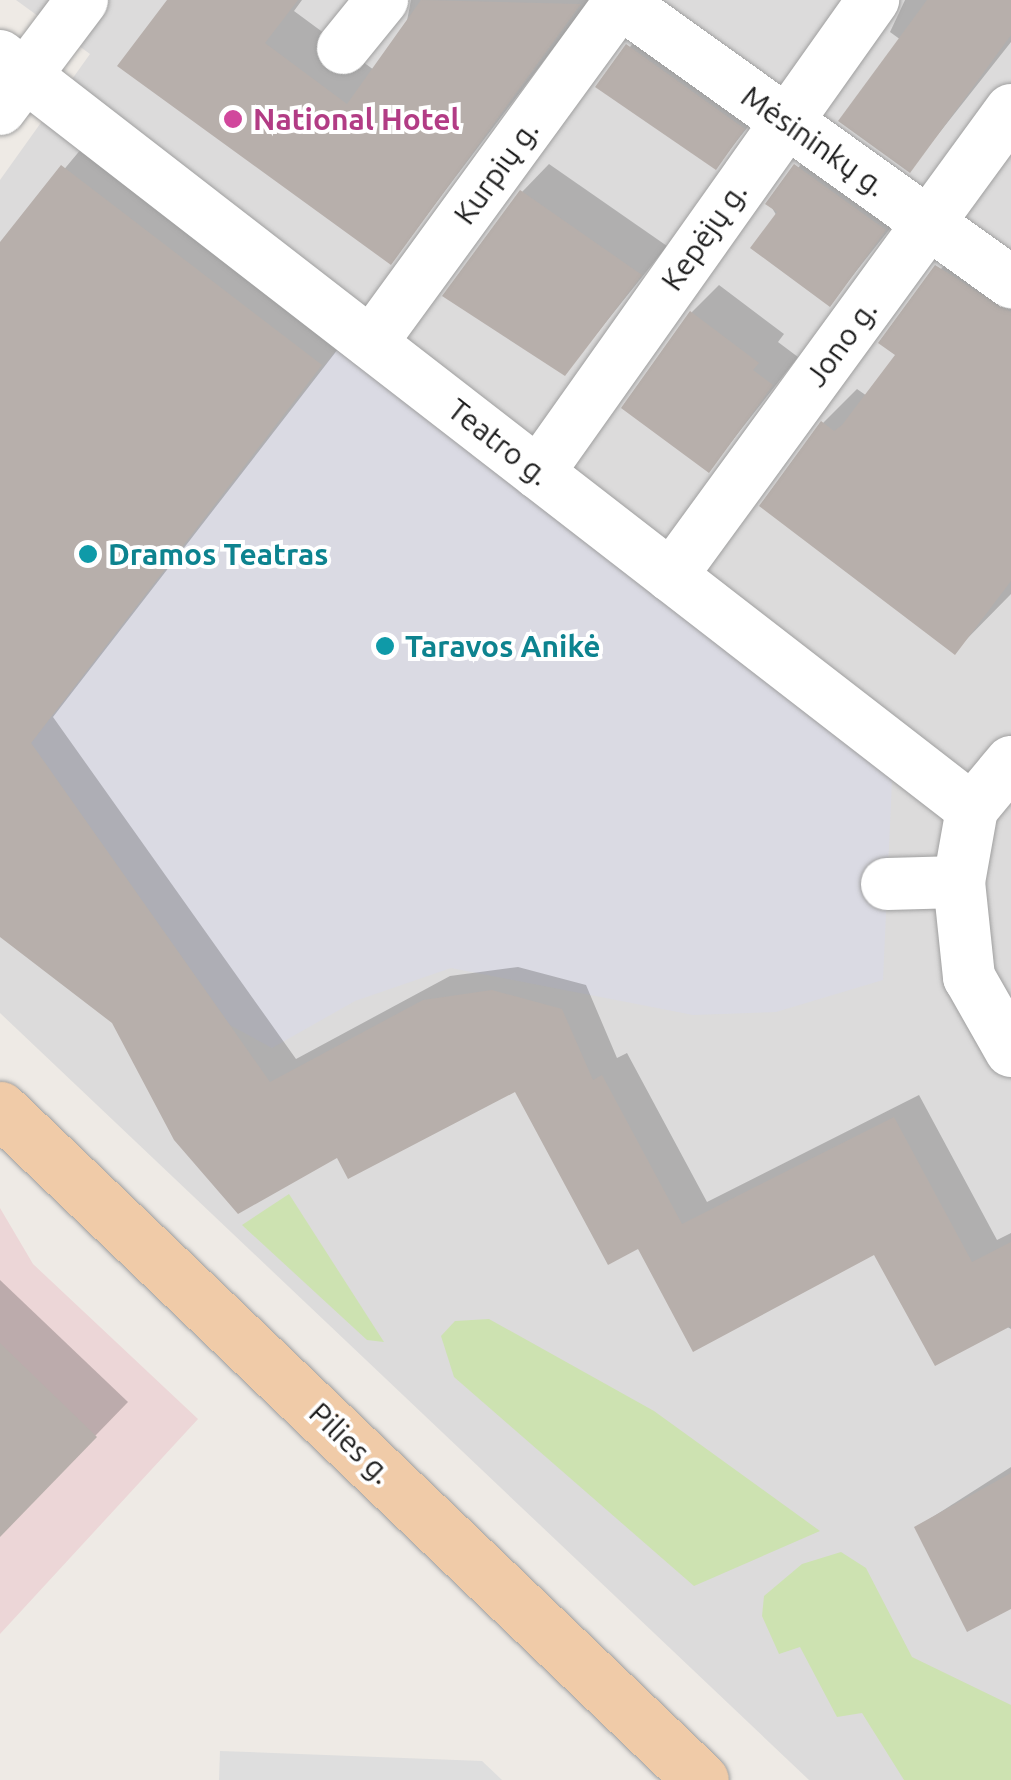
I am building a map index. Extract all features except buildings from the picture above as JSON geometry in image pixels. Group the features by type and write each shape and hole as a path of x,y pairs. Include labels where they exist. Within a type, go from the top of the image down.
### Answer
{"main road":[{"name":"Pilies g.","path":"0,1109 701,1780"}],"street":[{"path":"8,80 82,0"},
{"path":"344,48 382,0"},
{"name":"Kepėjų g.","path":"538,473 873,0"},
{"name":"Mėsininkų g.","path":"619,1 1011,282"},
{"name":"Kurpių g.","path":"371,343 619,1"},
{"name":"Teatro g.","path":"8,80 371,343 972,810"},
{"name":"Jono g.","path":"672,576 1011,110"},
{"path":"1011,762 972,810 959,882 969,977 1011,1050"},
{"path":"887,884 959,882"}],"shaded area":[{"path":"16,0 1011,0 1011,1780 809,1780 0,1013 0,180 90,54"},
{"path":"345,339 893,759 883,980 776,1012 693,1015 451,968 355,1001 272,1048 230,1025 31,743"},
{"path":"0,1208 33,1264 198,1419 0,1634"},
{"path":"220,1751 482,1761 502,1780 219,1780"}],"green space":[{"path":"289,1194 384,1342 367,1340 242,1225"},
{"path":"489,1319 654,1411 820,1531 694,1586 454,1377 441,1336 455,1321"},
{"path":"841,1552 866,1568 912,1657 1011,1705 1011,1780 904,1780 862,1713 837,1717 800,1647 779,1654 762,1616 764,1596 802,1564"}],"place":[{"name":"National Hotel","path":"233,119"},
{"name":"Dramos Teatras","path":"88,554"},
{"name":"Taravos Anikė","path":"385,646"}]}
